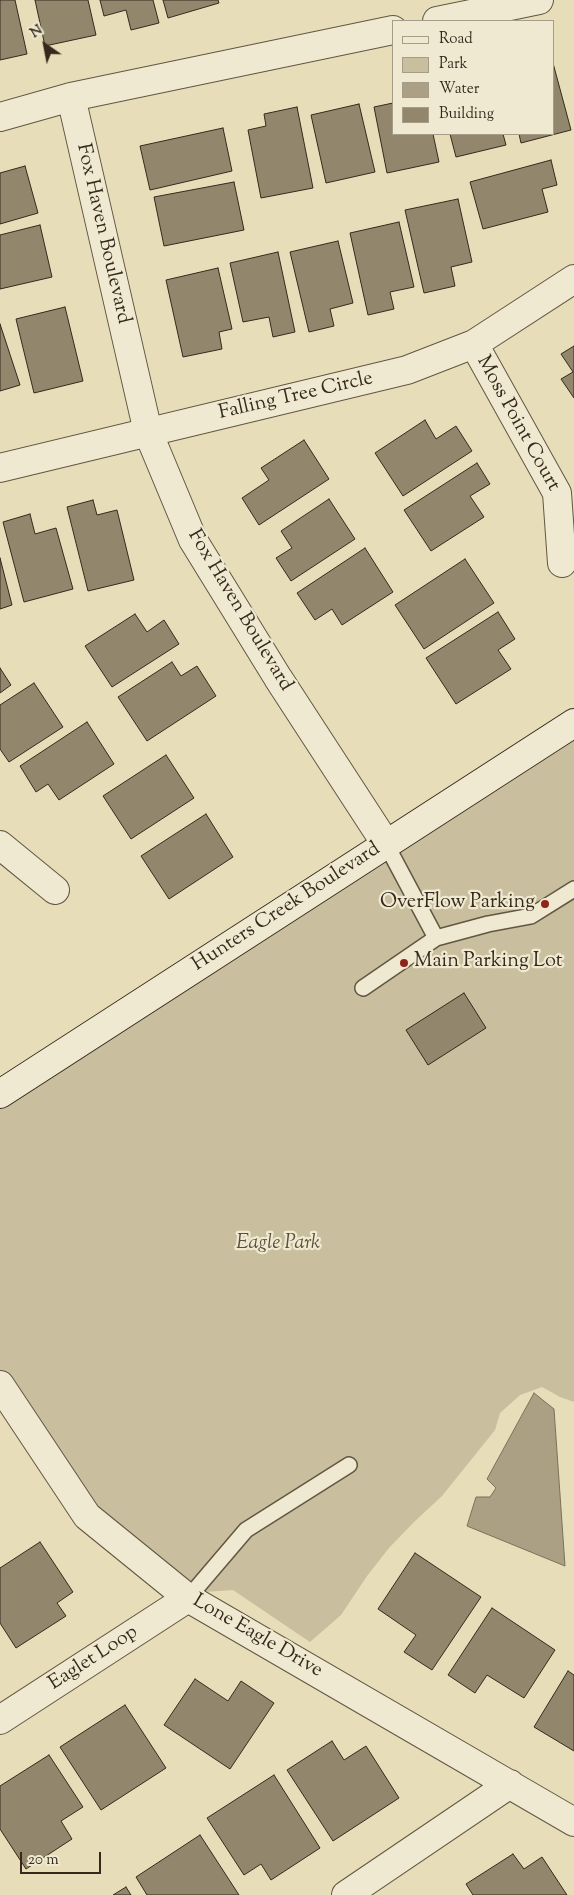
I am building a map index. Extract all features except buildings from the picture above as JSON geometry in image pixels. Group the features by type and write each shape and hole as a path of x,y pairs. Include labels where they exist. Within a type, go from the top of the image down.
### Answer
{"street":[{"path":"442,20 539,0"},
{"path":"0,117 71,97 392,30"},
{"name":"Fox Haven Boulevard","path":"71,97 148,432 193,540 278,678 386,844"},
{"name":"Falling Tree Circle","path":"0,468 407,370 474,344 574,279"},
{"name":"Moss Point Court","path":"474,344 557,493 562,564"},
{"name":"Hunters Creek Boulevard","path":"0,1094 574,723"},
{"path":"0,845 55,890"},
{"name":"Lone Eagle Drive","path":"0,1385 87,1516 188,1598 574,1822"},
{"name":"Eaglet Loop","path":"0,1720 188,1598"},
{"path":"346,1895 510,1784"}],"lane":[{"path":"386,844 436,938"},
{"path":"363,988 436,938 488,924 531,916 574,890"},
{"path":"188,1598 246,1530 349,1465"}],"green space":[{"name":"Eagle Park","path":"574,723 574,1402 542,1387 520,1395 500,1413 495,1430 442,1496 389,1548 367,1576 341,1615 310,1642 233,1590 203,1592 87,1516 0,1385 0,1094"}],"water":[{"path":"534,1393 554,1409 565,1566 467,1526 476,1497 490,1497 496,1488 487,1479"}],"place":[{"name":"OverFlow Parking","path":"545,904"},
{"name":"Main Parking Lot","path":"404,963"}]}
